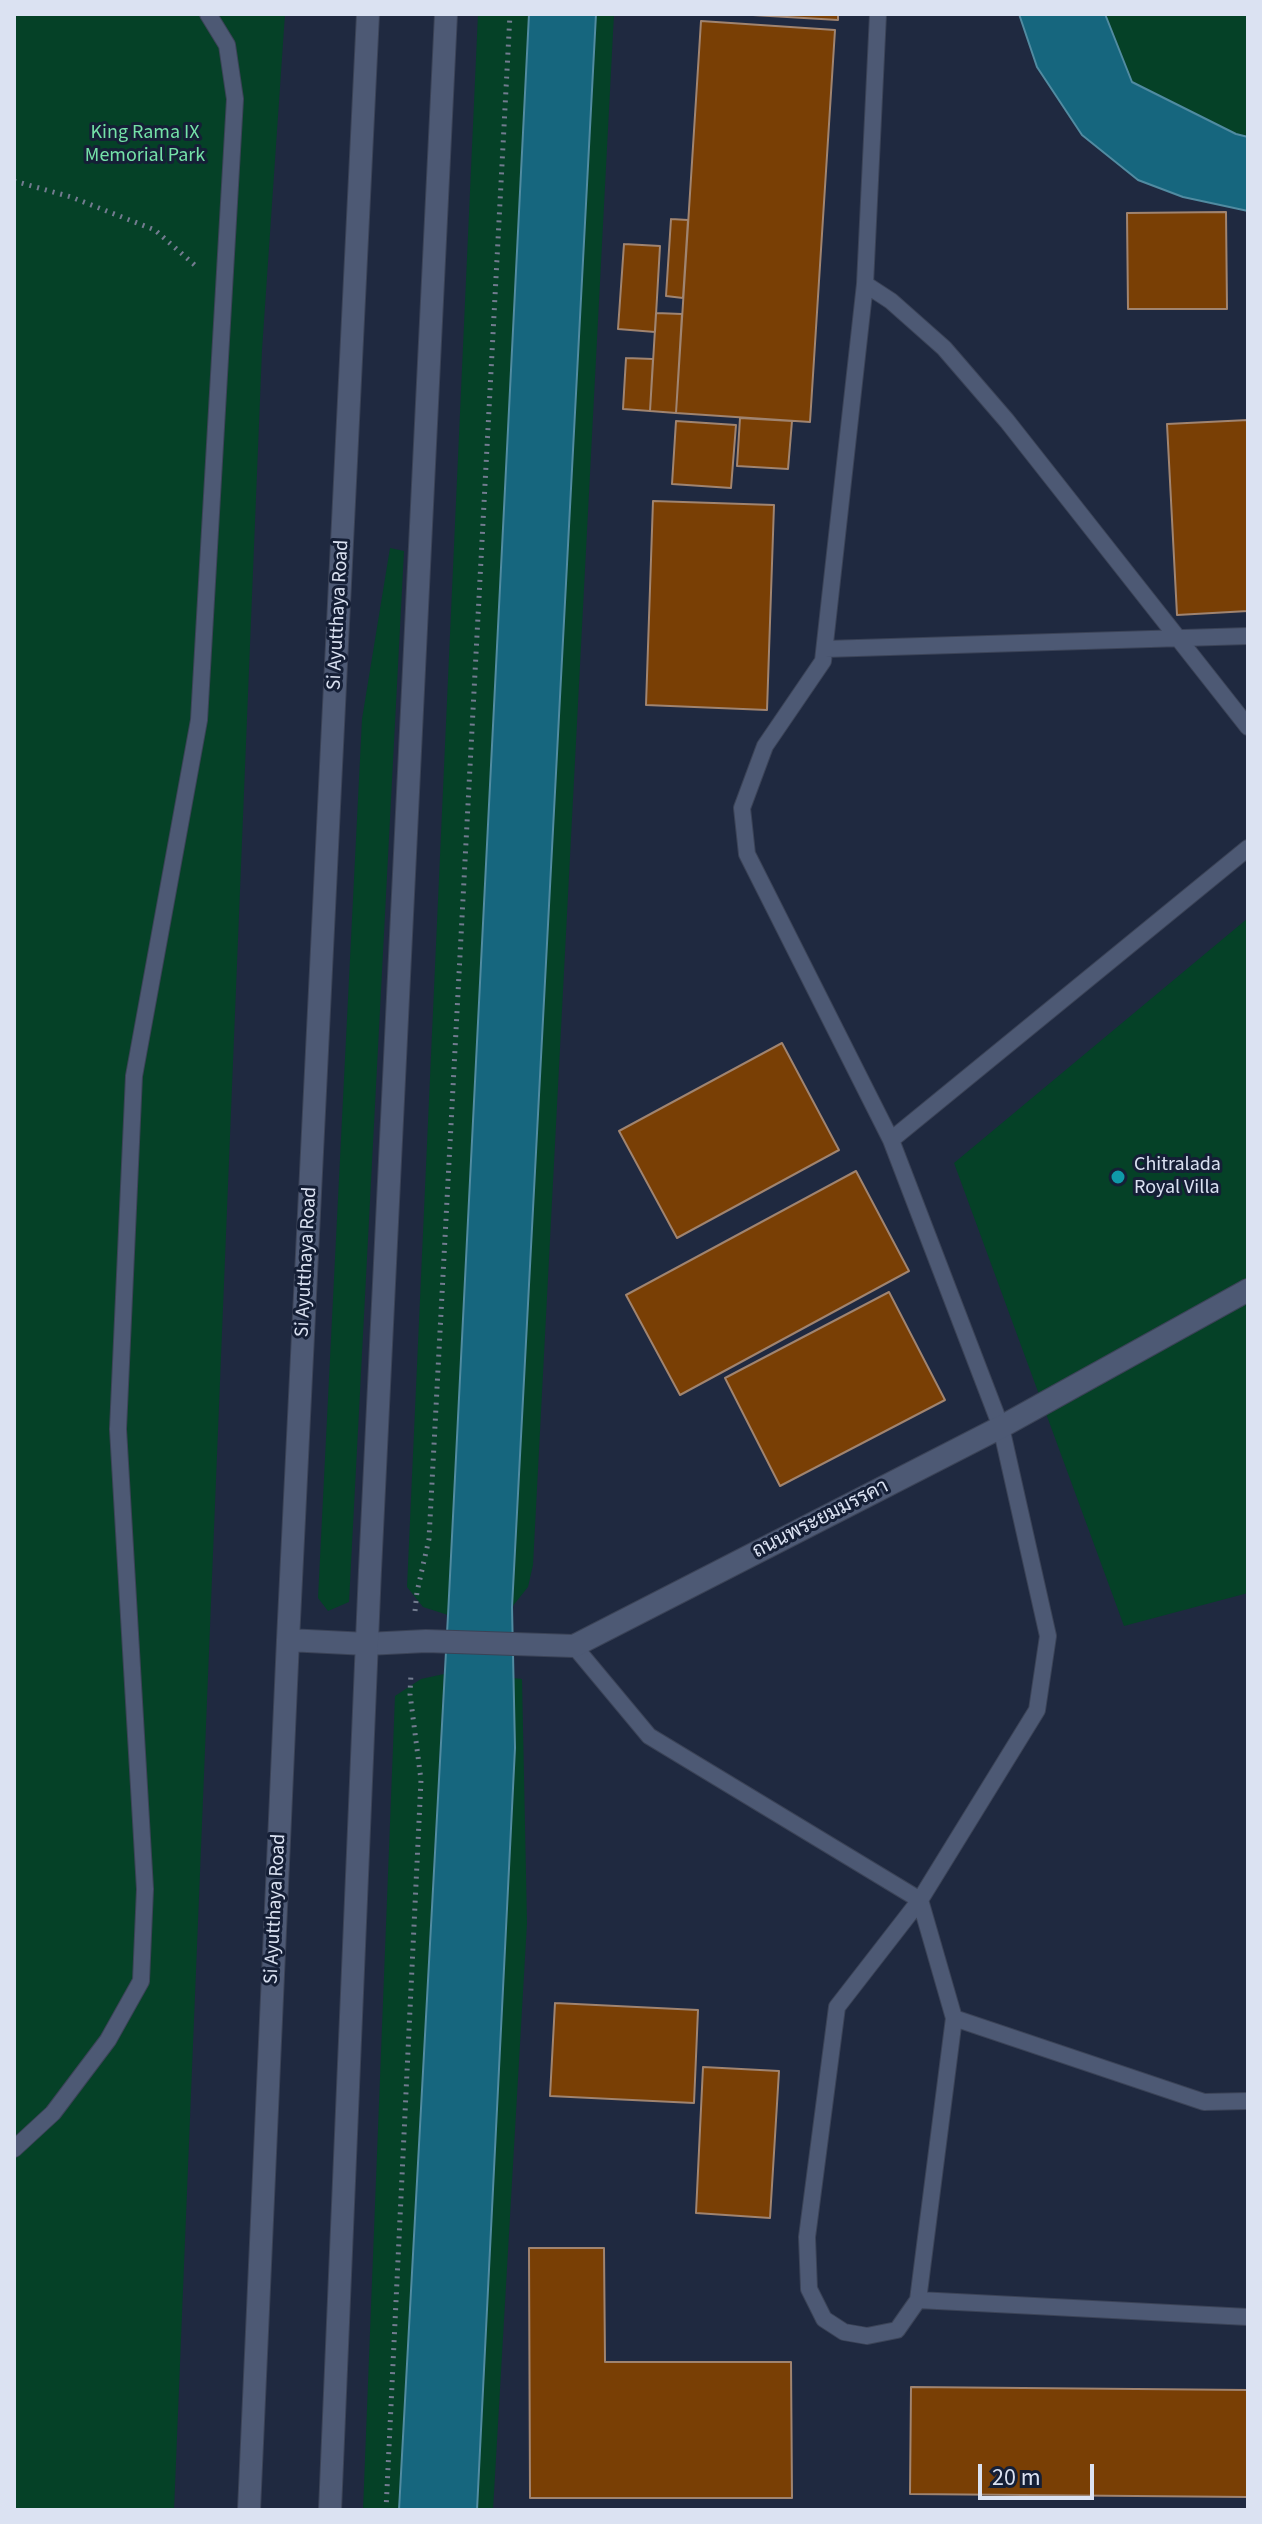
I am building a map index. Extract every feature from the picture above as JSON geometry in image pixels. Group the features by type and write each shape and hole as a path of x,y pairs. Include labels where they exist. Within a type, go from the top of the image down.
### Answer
{"main road":[{"name":"Si Ayutthaya Road","path":"249,2510 288,1640 368,14"},
{"path":"330,2510 367,1644 446,14"},
{"name":"ถนนพระยมมรรคา","path":"288,1640 574,1646 1001,1427 1248,1290"}],"lane":[{"path":"14,2149 53,2113 108,2040 141,1981 145,1889 118,1429 134,1076 199,720 235,99 227,45 208,14"},
{"path":"574,1646 649,1736 920,1900 954,2018 918,2300 897,2330 867,2336 844,2332 824,2319 809,2289 807,2237 837,2007 920,1900 1037,1710 1048,1636 1001,1427 891,1140 747,854 742,808 765,746 823,661 865,284 878,14"},
{"path":"865,284 891,301 953,359 1007,421 1248,727"},
{"path":"825,649 1248,636"},
{"path":"891,1140 1248,848"},
{"path":"954,2018 1204,2102 1248,2101"},
{"path":"918,2300 1248,2317"}],"path":[{"path":"417,1592 430,1523 510,14"},
{"path":"14,181 71,197 155,230 224,291"},
{"path":"386,2510 421,1780 410,1694"}],"green space":[{"name":"King Rama IX Memorial Park","path":"14,14 285,14 262,350 174,2510 14,2510"},
{"path":"478,14 529,14 448,1615 423,1607 407,1587"},
{"path":"596,14 614,14 533,1565 528,1587 512,1607"},
{"path":"1105,14 1248,14 1248,137 1236,134 1132,82"},
{"path":"390,548 404,551 349,1602 328,1611 318,1598 362,719"},
{"path":"1248,918 1248,1593 1124,1626 954,1163"},
{"path":"444,1674 399,2510 363,2510 395,1696 421,1679"},
{"path":"513,1678 522,1679 527,1923 493,2510 477,2510 515,1748"}],"water":[{"path":"529,14 596,14 512,1607 515,1748 477,2510 399,2510 448,1615"},
{"path":"1019,14 1105,14 1132,82 1236,134 1248,137 1248,211 1183,197 1138,180 1082,135 1037,67"}],"building":[{"path":"736,14 838,14 838,20"},
{"path":"701,21 835,30 810,422 676,413"},
{"path":"1226,212 1227,309 1128,309 1127,213"},
{"path":"671,219 688,220 683,298 666,296"},
{"path":"624,244 660,246 655,332 618,329"},
{"path":"656,313 682,314 676,413 650,411"},
{"path":"626,358 653,359 650,411 623,409"},
{"path":"740,418 792,421 788,469 737,466"},
{"path":"1248,420 1248,611 1177,615 1167,424"},
{"path":"676,421 736,425 731,488 672,484"},
{"path":"653,501 774,505 767,710 646,705"},
{"path":"782,1043 839,1150 677,1238 619,1131"},
{"path":"856,1171 909,1271 680,1395 626,1295"},
{"path":"889,1292 945,1400 780,1486 725,1378"},
{"path":"555,2003 698,2010 694,2103 550,2096"},
{"path":"703,2067 779,2071 770,2218 696,2213"},
{"path":"529,2248 604,2248 605,2362 791,2362 792,2498 530,2498"},
{"path":"911,2387 1248,2390 1248,2497 910,2494"}],"place":[{"name":"Chitralada Royal Villa","path":"1118,1177"}]}
